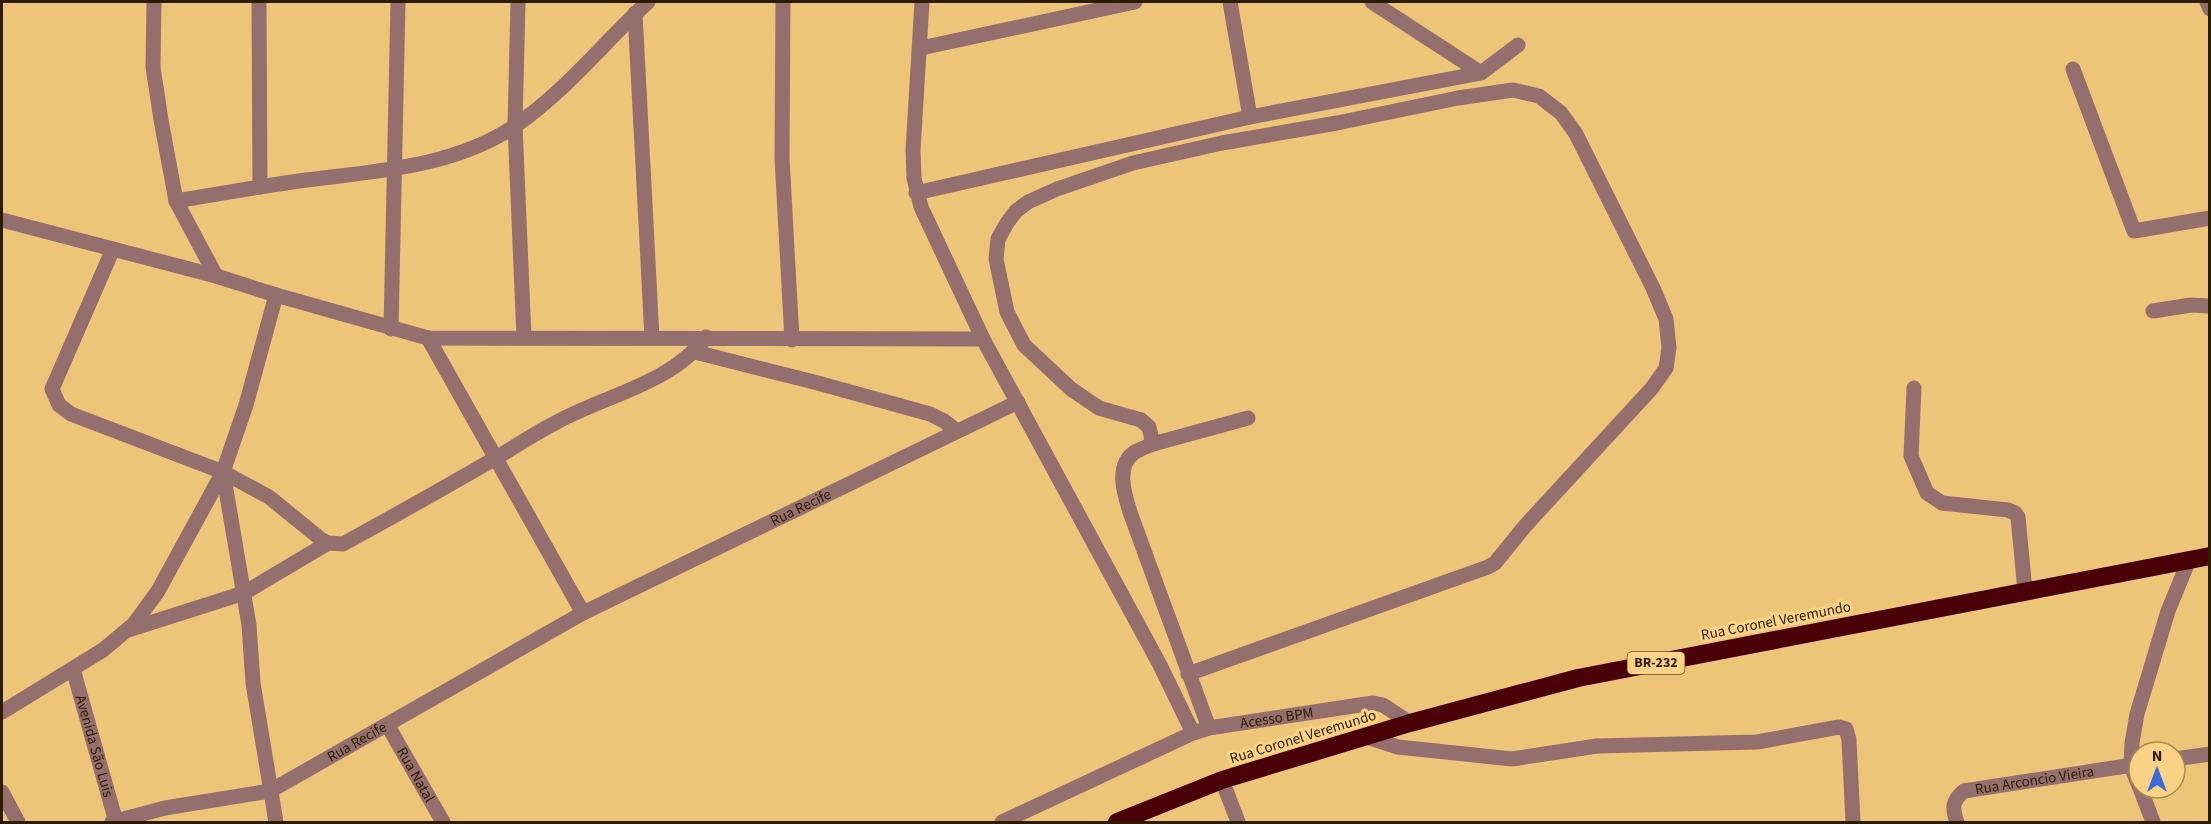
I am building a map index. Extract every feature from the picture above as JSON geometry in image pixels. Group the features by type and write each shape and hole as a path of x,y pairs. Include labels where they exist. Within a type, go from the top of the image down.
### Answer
{"highway":[{"name":"Rua Coronel Veremundo","path":"1117,822 1222,780 1410,723 1578,678 2210,556"}],"street":[{"path":"154,2 153,67 176,201 216,276"},
{"path":"259,2 260,187"},
{"path":"391,329 398,2"},
{"path":"518,2 515,125 524,337"},
{"path":"176,201 394,169 450,157 484,143 515,125 571,78 648,2"},
{"path":"783,2 782,158 792,340"},
{"path":"922,2 913,150 916,193 921,207 983,339 1160,664 1193,733"},
{"path":"921,48 1098,5 1136,2"},
{"path":"1230,2 1250,117"},
{"path":"1372,2 1481,73"},
{"path":"2207,2 2210,9"},
{"path":"635,13 652,338"},
{"path":"916,193 1250,117 1481,73 1518,45"},
{"path":"2073,69 2134,231 2210,218"},
{"path":"1153,444 1149,427 1141,420 1099,408 1071,390 1024,345 1007,312 996,259 998,239 1006,223 1028,202 1057,189 1133,164 1222,143 1337,123 1458,98 1513,90 1539,96 1561,113 1576,134 1653,288 1666,319 1669,348 1666,368 1652,388 1525,526 1495,563 1425,591 1188,674"},
{"path":"2,220 216,276 276,296 428,338 983,339"},
{"path":"112,249 52,389 59,405 71,414 223,472 269,497 328,543 343,544 496,459 558,421 682,363 706,337"},
{"path":"2,712 103,650 134,624 158,591 223,472 246,405 276,296"},
{"path":"2153,311 2190,305 2210,306"},
{"path":"428,338 583,613"},
{"path":"694,352 930,414 957,431"},
{"path":"1914,387 1911,456 1927,493 1942,503 2008,510 2015,513 2018,517 2025,591"},
{"name":"Rua Recife","path":"114,822 165,808 270,791 388,726 583,613 1018,402"},
{"path":"1209,728 1124,491 1122,474 1128,459 1135,452 1153,444 1248,418"},
{"path":"223,472 249,625 253,683 276,822"},
{"path":"127,630 244,593 328,543"},
{"path":"2133,740 2137,714 2168,611 2189,560"},
{"name":"Avenida São Luis","path":"73,669 114,822"},
{"name":"Acesso BPM","path":"1002,822 1193,733 1209,728 1373,703 1383,705 1410,723"},
{"name":"Rua Natal","path":"388,726 443,822"},
{"path":"1367,736 1398,747 1512,759 1597,746 1757,742 1839,726 1846,729 1849,740 1853,822"},
{"path":"2187,757 2210,754"},
{"name":"Rua Arconcio Vieira","path":"1955,818 1953,804 1964,791 2127,766"},
{"path":"1222,780 1238,822"},
{"path":"2,792 18,822"},
{"path":"2144,800 2153,822"}]}
